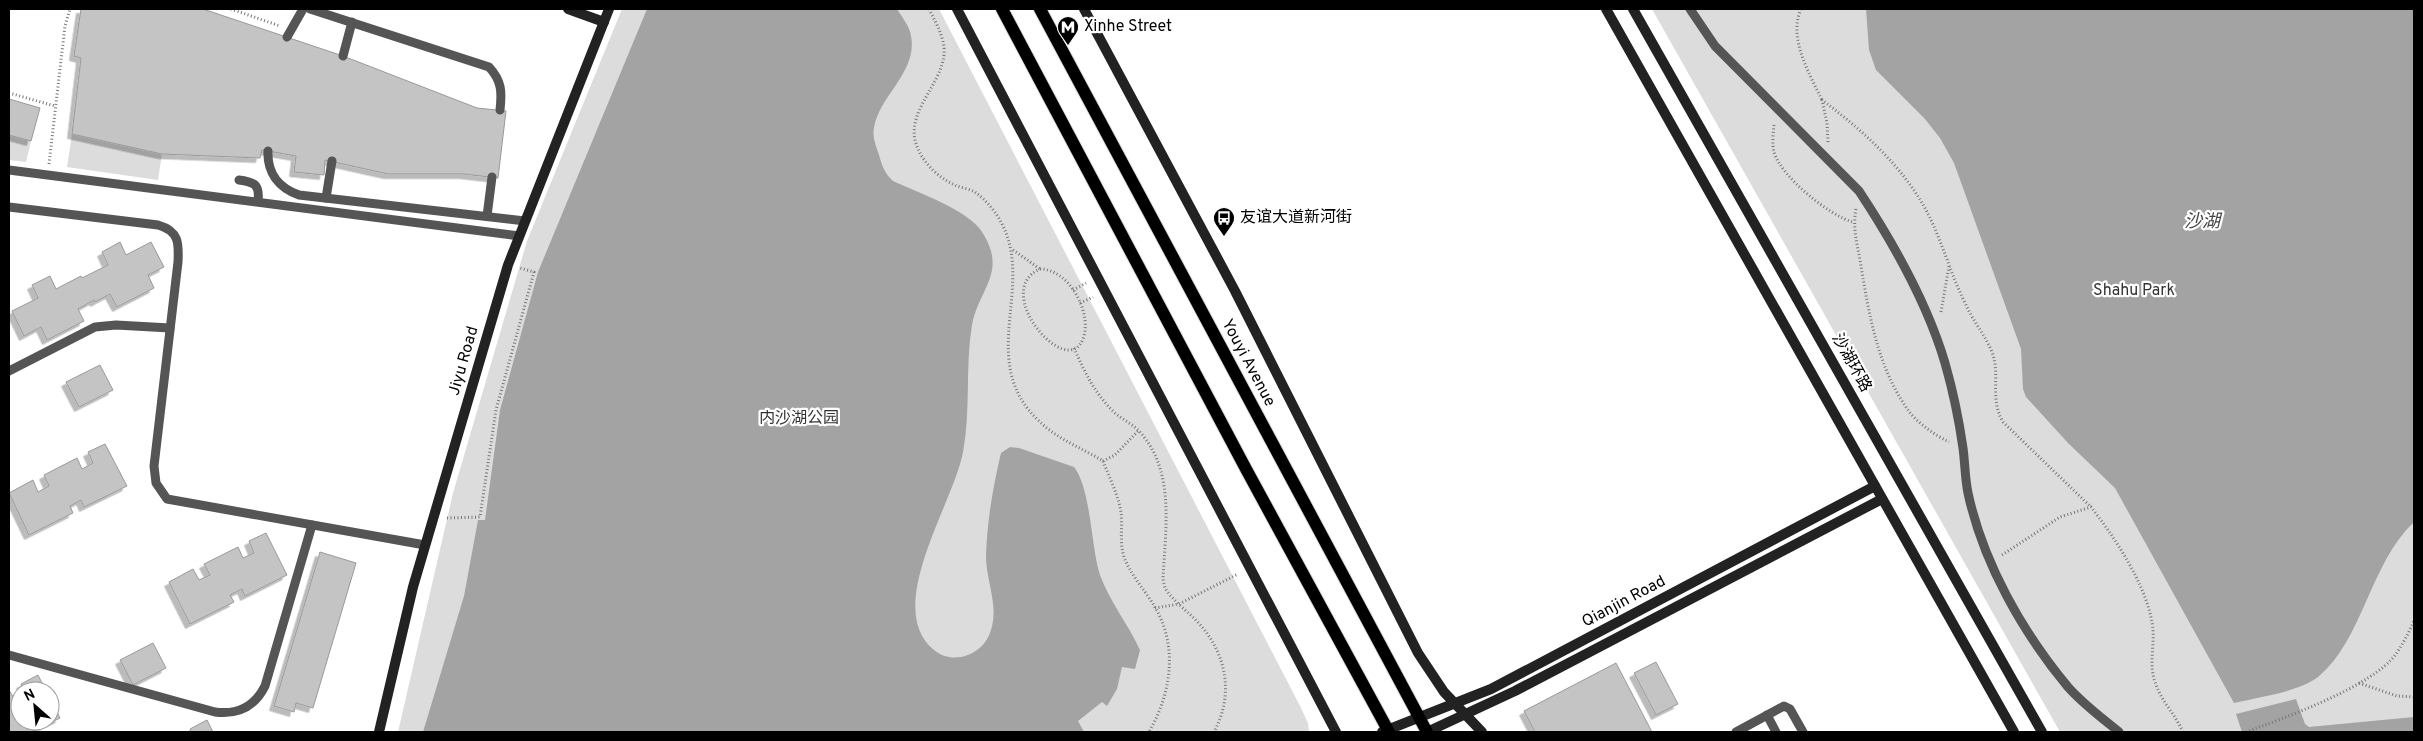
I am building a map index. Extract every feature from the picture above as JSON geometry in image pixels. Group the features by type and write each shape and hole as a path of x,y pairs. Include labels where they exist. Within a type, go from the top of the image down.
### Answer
{"main road":[{"path":"1002,9 1386,732"},
{"name":"Youyi Avenue","path":"1040,9 1427,732"}],"street":[{"path":"568,9 604,22"},
{"name":"Jiyu Road","path":"379,732 413,587 508,265 609,9"},
{"path":"957,9 1336,732"},
{"path":"1084,9 1235,291 1418,653 1433,678 1482,732"},
{"path":"1606,9 2014,732"},
{"name":"沙湖环路","path":"1633,9 2042,732"},
{"name":"Qianjin Road","path":"1386,732 1491,689 1875,486"},
{"name":"Qianjin Road","path":"1427,732 1466,715 1882,499"}],"lane":[{"path":"289,34 303,9"},
{"path":"310,9 489,68 500,82 500,110"},
{"path":"1690,9 1715,46 1859,191 1904,268 1936,337 1945,364 1963,449 1968,493 1992,563 2015,608 2045,657 2069,688 2119,732"},
{"path":"343,56 352,22"},
{"path":"268,151 271,172 281,186 299,194 525,221"},
{"path":"326,198 332,161"},
{"path":"9,170 519,236"},
{"path":"487,216 492,177"},
{"path":"239,180 252,182 257,186 259,191 258,201"},
{"path":"9,207 158,224 172,230 179,244 154,466 156,483 166,499 426,545"},
{"path":"9,371 95,327 116,325 170,328"},
{"path":"9,656 215,712 239,711 253,704 265,686 312,526"},
{"path":"1736,732 1784,706 1790,709 1803,732"},
{"path":"1767,715 1776,732"}],"path":[{"path":"48,175 64,26 70,9"},
{"path":"231,9 289,34"},
{"path":"929,9 942,36 944,53 939,72 917,118 914,132 918,147 932,170 948,182 974,192 986,202 1001,222 1012,249 1013,277 1007,346 1014,385 1028,409 1048,430 1104,461 1120,507 1119,536 1124,555 1165,629 1170,655 1165,695 1157,718 1149,732"},
{"path":"1801,9 1796,25 1797,37 1806,65 1822,100 1828,122 1829,160"},
{"path":"9,93 55,106"},
{"path":"1822,100 1845,117 1878,148 1911,184 1931,219 1966,306 1992,351 1998,412 2004,422 2092,507 2110,531 2149,609 2153,630 2151,667 2155,682 2164,703 2183,732"},
{"path":"1777,107 1773,144 1774,151 1782,167 1823,207 1841,219 1854,222"},
{"path":"1859,191 1854,222 1877,345 1894,387 1909,412 1924,426 1963,449"},
{"path":"1012,249 1040,268 1056,273 1073,290 1080,303 1084,317 1084,334 1081,342 1074,348 1062,349 1050,344 1037,330 1029,314 1025,298 1026,285 1031,274 1040,268"},
{"path":"434,516 443,518 480,518 496,410 534,272 508,265"},
{"path":"1936,337 1949,266"},
{"path":"1073,290 1087,283"},
{"path":"1080,303 1094,296"},
{"path":"1074,348 1099,397 1117,415 1139,430 1150,445 1162,479 1166,501 1162,579 1168,593 1207,634 1224,672 1227,691 1225,705 1214,732"},
{"path":"1104,461 1115,455 1139,430"},
{"path":"1992,563 2044,526 2072,512 2092,507"},
{"path":"1155,608 1180,604 1239,574"},
{"path":"2246,732 2304,710 2375,673 2395,655 2414,621"},
{"path":"2359,683 2396,696 2414,697"}],"green space":[{"name":"内沙湖公园","path":"622,9 939,9 1300,706 1308,723 1309,732 398,732 453,493 527,241"},
{"name":"沙湖","path":"1652,9 2414,9 2414,732 2060,732"},
{"path":"72,134 162,154 158,180 67,167"},
{"path":"9,135 31,141 26,162 9,160"}],"water":[{"name":"内沙湖公园","path":"647,9 897,9 906,22 911,36 912,49 909,61 877,116 874,128 874,138 881,163 893,181 942,203 976,224 989,246 992,258 989,280 972,325 967,420 963,452 957,473 926,554 918,582 915,609 920,632 934,650 950,657 959,657 975,652 987,639 991,630 994,611 986,556 991,504 1001,453 1010,447 1019,448 1074,467 1084,489 1100,575 1140,650 1135,669 1122,667 1117,689 1107,706 1102,702 1078,721 1084,732 423,732 464,596 478,520 485,520 500,410 538,272"},
{"name":"沙湖","path":"1866,9 2414,9 2414,522 2399,539 2387,558 2346,643 2318,677 2300,687 2234,703 2115,488 2068,443 2026,397 2023,389 2021,349 1954,163 1940,138 1925,119 1876,70 1869,50"},
{"path":"2296,699 2305,724 2309,727 2414,717 2414,732 2242,732 2236,714"}],"building":[{"path":"81,9 203,9 343,56 477,108 506,111 498,178 464,174 388,174 325,160 324,175 294,172 296,156 262,150 260,158 162,154 72,134 81,58 74,56"},
{"path":"9,99 40,108 31,141 9,135"},
{"path":"120,242 126,255 151,242 164,267 148,275 154,288 117,307 110,294 95,302 94,300 78,309 84,321 47,340 41,327 24,336 12,311 38,298 32,285 50,276 56,289 81,276 82,278 108,265 102,252"},
{"path":"100,365 113,390 79,407 66,382"},
{"path":"105,444 127,486 84,507 81,500 70,506 73,513 29,535 9,493 33,480 38,492 49,486 44,475 77,458 82,469 93,463 88,452"},
{"path":"266,533 287,575 245,596 242,589 230,595 234,602 190,624 169,582 193,569 199,580 210,575 204,564 238,547 243,558 254,553 249,541"},
{"path":"320,552 356,563 313,708 296,703 294,712 274,706"},
{"path":"153,643 166,668 133,685 120,660"},
{"path":"1656,662 1678,704 1656,715 1634,673"},
{"path":"1616,663 1652,732 1535,732 1524,711"},
{"path":"38,675 41,681 27,681"},
{"path":"9,690 10,731 33,731 9,732"},
{"path":"207,720 213,732 191,732 190,729"}],"place":[{"name":"Xinhe Street","path":"1068,46"},
{"name":"友谊大道新河街","path":"1224,237"}],"park label":[{"name":"Shahu Park","path":"2134,291"}]}
